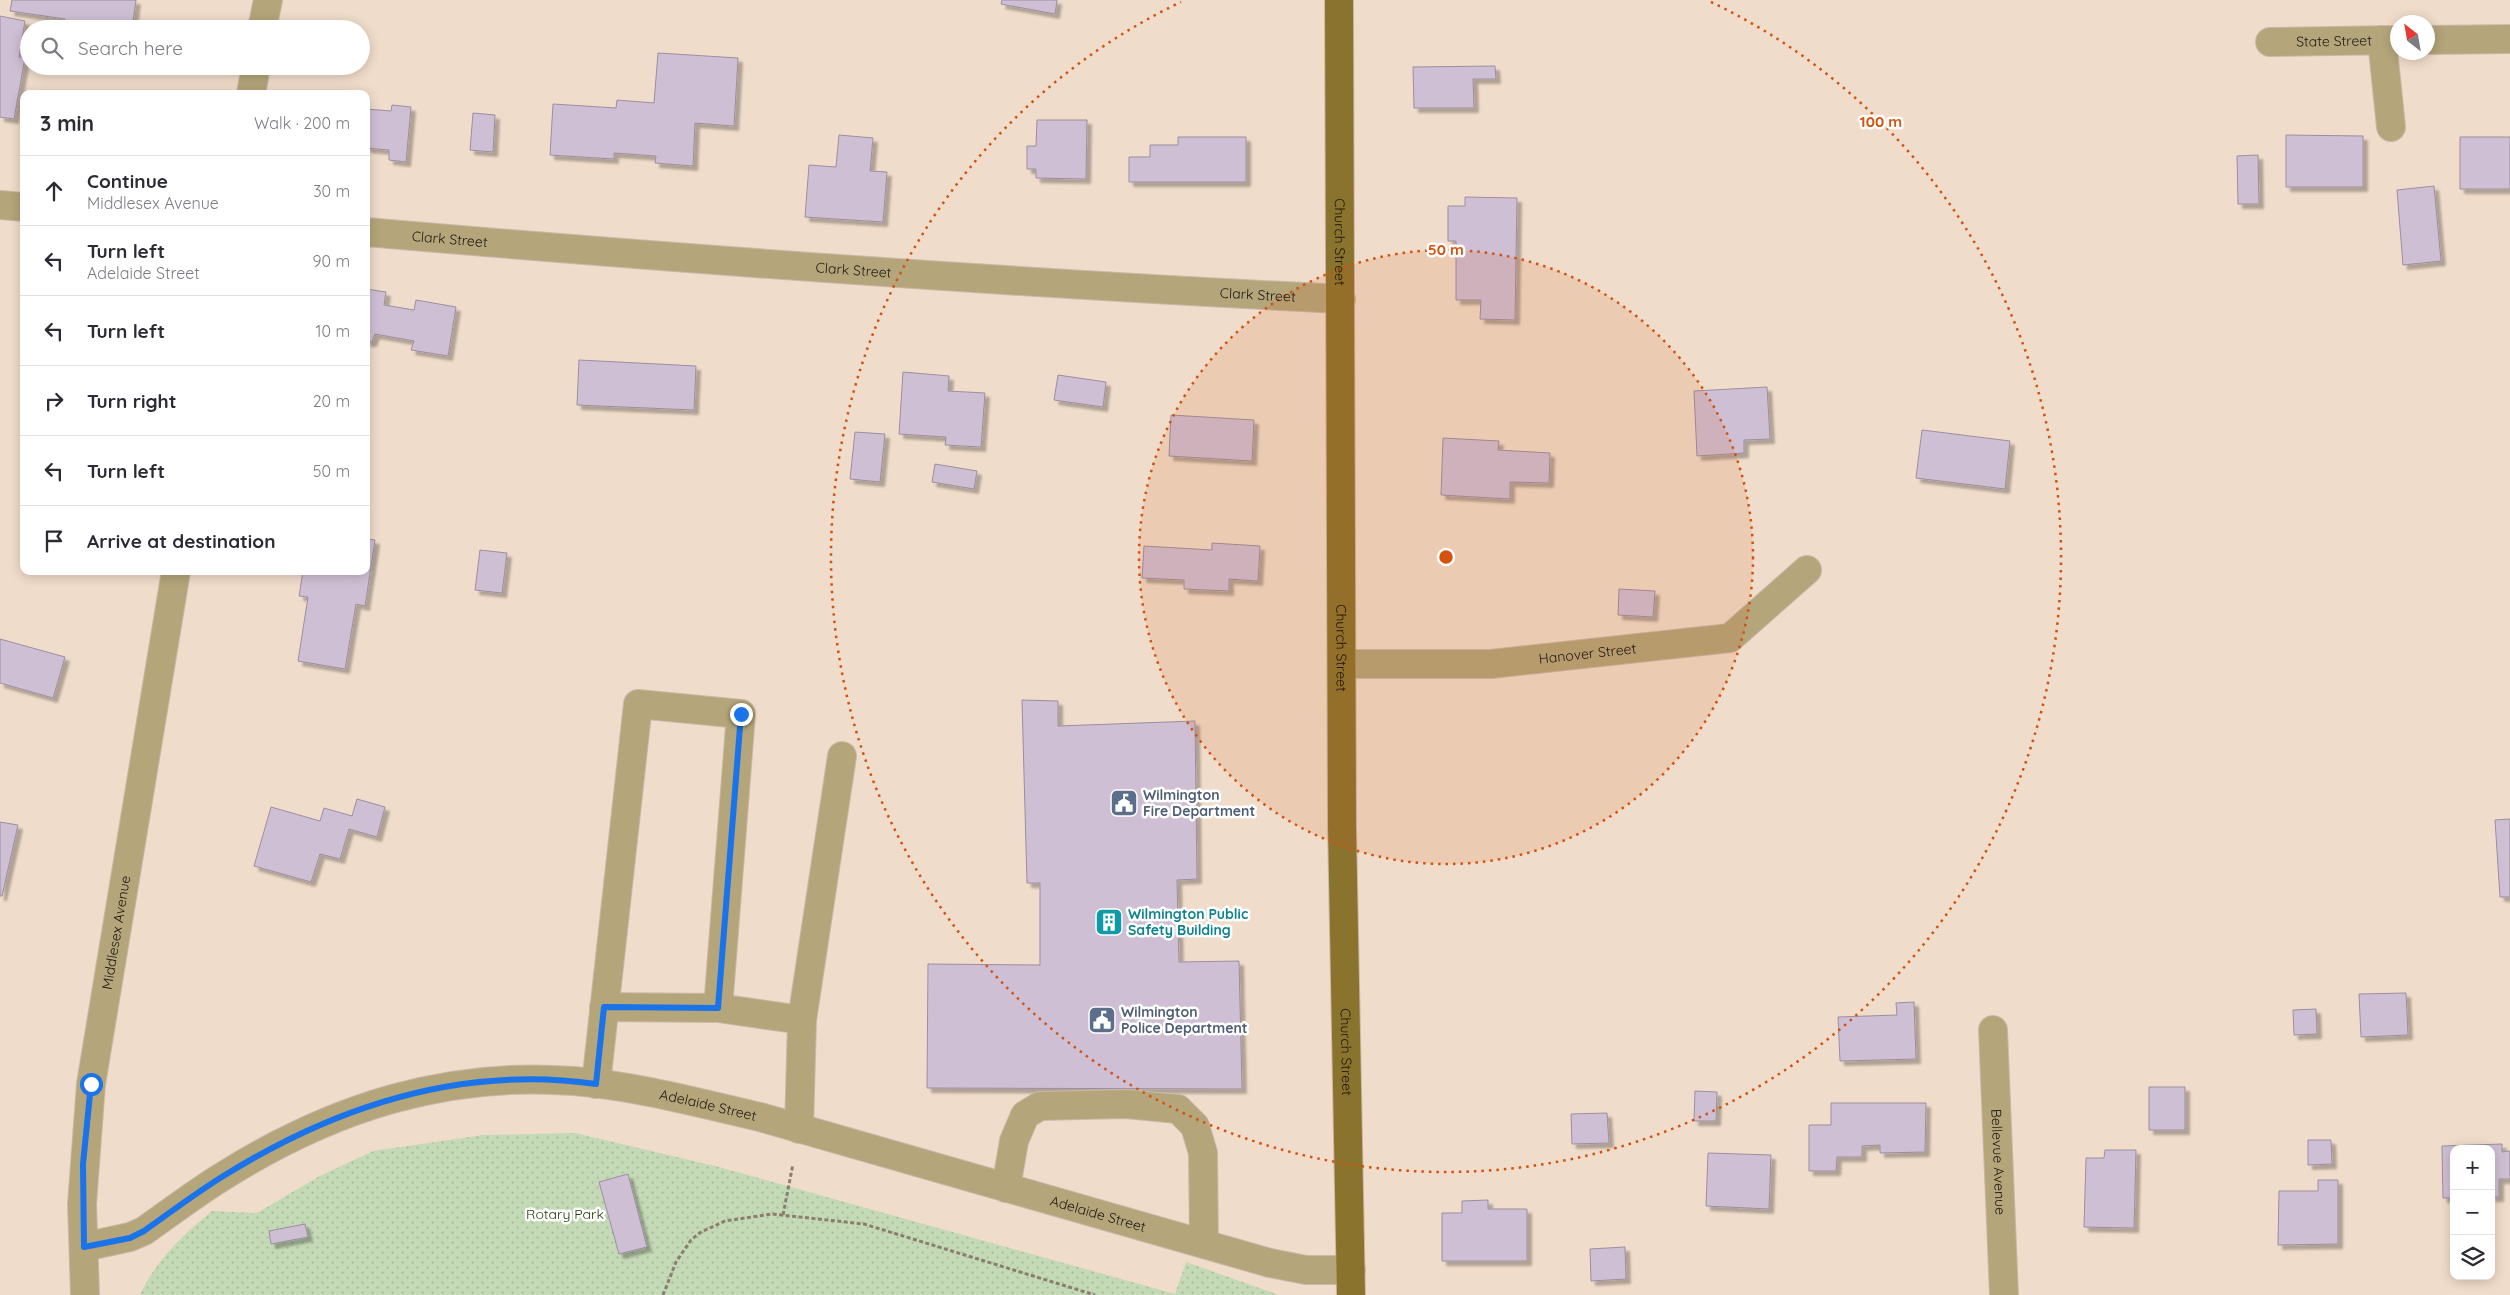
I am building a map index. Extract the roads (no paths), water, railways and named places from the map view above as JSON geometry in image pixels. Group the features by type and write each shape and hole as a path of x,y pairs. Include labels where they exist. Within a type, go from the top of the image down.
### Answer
{"main road":[{"name":"Church Street","path":"1339,0 1342,826 1351,1282"}],"street":[{"path":"264,20 268,0"},
{"path":"2435,40 2510,39"},
{"name":"State Street","path":"2270,42 2390,40"},
{"path":"2390,60 2391,127"},
{"path":"252,90 254,75"},
{"path":"0,204 20,207"},
{"name":"Clark Street","path":"370,232 654,256 1102,286 1341,299"},
{"name":"Hanover Street","path":"1342,664 1490,664 1730,638 1808,570"},
{"name":"Middlesex Avenue","path":"85,1295 83,1164 91,1084 175,575"},
{"path":"596,1084 638,704 741,714 718,1008"},
{"path":"799,1129 802,1020 842,756"},
{"path":"604,1007 718,1008 802,1020"},
{"name":"Bellevue Avenue","path":"1993,1030 2004,1295"},
{"name":"Adelaide Street","path":"84,1247 130,1238 144,1231 225,1175 269,1149 366,1105 418,1091 493,1081 549,1080 596,1084 679,1098 799,1129 1204,1244 1351,1282"},
{"path":"1006,1188 1014,1141 1025,1115 1040,1106 1126,1104 1178,1109 1195,1126 1202,1153 1204,1244"}],"place":[{"name":"Wilmington Fire Department","path":"1124,803"},
{"name":"Wilmington Public Safety Building","path":"1109,922"},
{"name":"Wilmington Police Department","path":"1102,1020"}],"park label":[{"name":"Rotary Park","path":"565,1214"}]}
